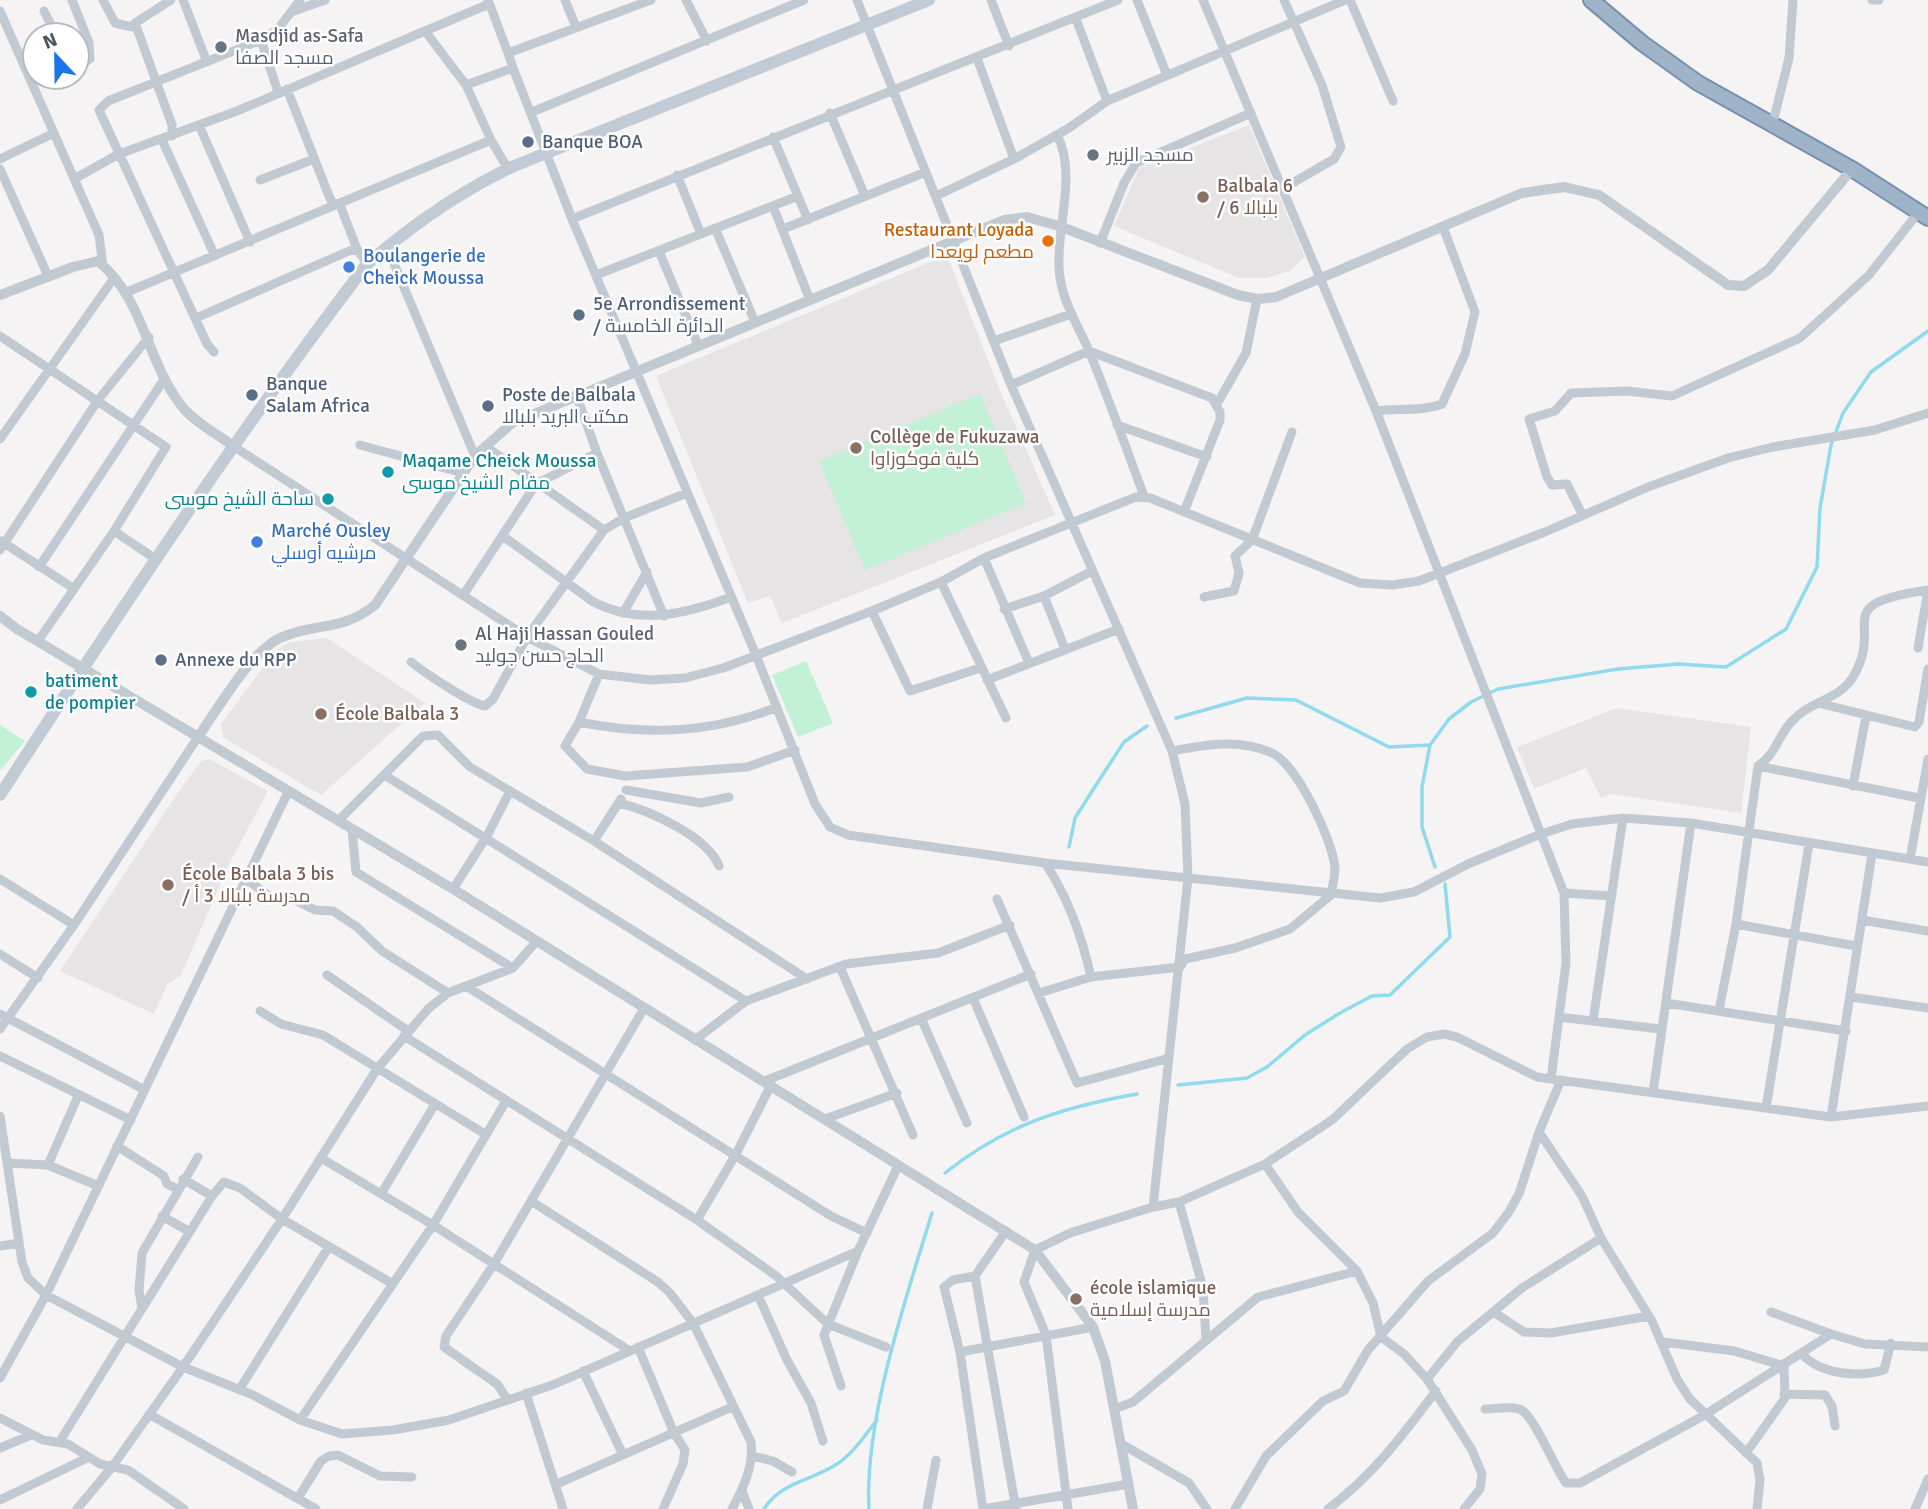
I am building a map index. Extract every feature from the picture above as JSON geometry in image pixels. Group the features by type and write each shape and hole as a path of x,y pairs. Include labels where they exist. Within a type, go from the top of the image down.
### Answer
{"highway":[{"path":"1591,0 1642,43 1698,83 1852,169 1923,216"}],"main road":[{"path":"0,795 154,558 233,446 368,264 387,247 464,194 508,169 929,0"}],"street":[{"path":"72,0 80,21"},
{"path":"103,0 115,23 137,28"},
{"path":"171,0 160,2 135,21 172,125 172,135"},
{"path":"183,0 207,62"},
{"path":"214,352 100,115 99,107 261,40 278,29 300,0"},
{"path":"291,12 325,0"},
{"path":"565,0 576,27"},
{"path":"508,53 651,0"},
{"path":"686,0 707,41"},
{"path":"532,112 804,0"},
{"path":"857,0 1011,385 1172,751 1185,804 1188,878 1180,967 1166,1059 1153,1207"},
{"path":"991,0 1009,46"},
{"path":"572,219 892,88 1009,46 1118,0"},
{"path":"1137,0 1167,75"},
{"path":"1203,0 1376,411 1564,892 1566,963 1559,1017 1556,1079 1519,1194 1510,1212 1493,1233 1428,1281 1368,1350 1344,1391 1323,1401 1266,1456 1235,1509"},
{"path":"1282,189 1334,159 1341,147 1322,85 1284,0"},
{"path":"936,196 1014,159 1057,135 1107,101 1348,0 1393,101"},
{"path":"1772,126 1789,58 1793,0"},
{"path":"1871,0 1879,0"},
{"path":"74,179 120,154 162,140 282,91 489,2 572,219 756,655 815,804 830,827 862,837 1045,863 1331,895 1380,898 1414,892 1468,864 1541,834 1572,824 1623,818 1691,823 1928,862"},
{"path":"0,11 21,58"},
{"path":"44,11 49,21"},
{"path":"1076,19 1107,101"},
{"path":"425,31 466,85 491,140 508,169"},
{"path":"261,40 332,202 340,205 357,249 368,264"},
{"path":"977,58 1014,159"},
{"path":"466,85 513,68"},
{"path":"36,91 99,235 103,266"},
{"path":"830,113 865,196"},
{"path":"1100,243 1124,183 1136,163 1251,113"},
{"path":"199,125 250,242"},
{"path":"0,159 54,132"},
{"path":"1057,135 1062,145 1067,172 1059,226 1061,287 1089,351 1144,496"},
{"path":"773,137 808,219"},
{"path":"162,140 215,256"},
{"path":"127,292 491,140"},
{"path":"260,180 314,159"},
{"path":"0,169 48,276"},
{"path":"0,1029 9,1020 74,925 198,737 270,643 308,629 353,621 375,605 475,456 512,422 1017,217 1059,226 1238,295 1256,299 1276,297 1320,280 1522,193 1564,187 1598,195 1728,285 1744,286 1768,270 1852,169"},
{"path":"783,229 926,172"},
{"path":"677,175 701,234"},
{"path":"596,275 798,196"},
{"path":"773,205 810,300"},
{"path":"1582,514 1567,484 1552,485 1547,477 1529,419 1555,411 1571,393 1627,391 1672,396 1800,338 1869,275 1923,216"},
{"path":"1376,411 1410,407 1421,410 1442,404 1465,354 1474,306 1443,227"},
{"path":"715,228 755,323"},
{"path":"387,247 475,456"},
{"path":"196,318 357,249"},
{"path":"659,251 698,345"},
{"path":"0,295 93,261 103,266 127,292 165,378 185,410 233,446 527,637 600,674 650,680 685,678 756,655 942,582 984,558 1144,496 1368,584 1407,584 1440,574 1582,514 1744,453 1875,430 1928,413"},
{"path":"0,439 49,366 114,278"},
{"path":"1217,404 1246,352 1256,299"},
{"path":"994,341 1071,314"},
{"path":"0,328 0,336 49,366 166,447 114,531 38,641"},
{"path":"73,588 2,544 98,400 149,337"},
{"path":"1011,385 1089,351 1205,394 1217,404 1220,420 1184,512"},
{"path":"39,567 135,427 165,378"},
{"path":"576,394 597,453 664,616"},
{"path":"1118,425 1207,457"},
{"path":"1204,597 1234,591 1238,573 1236,556 1252,540 1292,432"},
{"path":"360,445 463,473"},
{"path":"485,446 604,530"},
{"path":"464,594 536,484 597,453"},
{"path":"411,662 460,692 471,703 485,706 493,699 527,637 604,530 624,518 687,493"},
{"path":"114,531 154,558"},
{"path":"503,536 592,601 623,612 664,616 701,608 731,597"},
{"path":"984,558 1003,609 1029,663"},
{"path":"1003,609 1044,596 1092,571"},
{"path":"623,612 647,572"},
{"path":"942,582 980,668 1006,718"},
{"path":"1719,1010 1736,924 1758,766 1773,755 1791,721 1818,703 1833,697 1854,676 1862,653 1863,617 1870,606 1883,599 1928,590 1918,648"},
{"path":"1044,596 1065,649"},
{"path":"872,611 910,691 980,668"},
{"path":"0,616 453,889 643,1010 768,1083 1035,1251 1093,1327 1105,1362 1133,1509"},
{"path":"987,680 1119,629"},
{"path":"1818,703 1866,716 1917,725 1928,669"},
{"path":"600,674 565,746 587,769 625,776 747,767 795,750"},
{"path":"579,722 607,727 699,729 730,724 777,707"},
{"path":"1853,786 1866,716"},
{"path":"338,821 429,734 440,737 461,760 594,841 807,979"},
{"path":"1172,751 1212,743 1244,745 1273,753 1287,764 1326,838 1335,868 1331,895 1290,929 1235,948 1185,959 1180,967"},
{"path":"1910,859 1928,759"},
{"path":"1758,766 1919,798"},
{"path":"386,776 487,836 746,1001"},
{"path":"594,841 626,790 625,776"},
{"path":"626,790 701,803 729,797"},
{"path":"453,889 487,836 510,791"},
{"path":"0,1378 46,1295 96,1185 131,1120 288,792"},
{"path":"619,803 687,833 715,855 719,866"},
{"path":"1593,1021 1623,818"},
{"path":"1653,1093 1691,823"},
{"path":"352,829 356,872 513,968"},
{"path":"1766,1108 1809,844"},
{"path":"1831,1117 1872,854"},
{"path":"1045,863 1055,878 1082,936 1091,977"},
{"path":"0,879 74,925"},
{"path":"246,879 272,899 293,899 315,910 333,911 357,927 383,951 447,993"},
{"path":"1564,892 1612,896"},
{"path":"998,899 1077,1083 1166,1059"},
{"path":"1862,920 1928,931"},
{"path":"1736,924 1856,946"},
{"path":"695,1040 746,1001 840,967 938,953 1010,925"},
{"path":"77,1509 112,1467 183,1367 282,1219 377,1069 428,1009 447,993 513,968 536,942"},
{"path":"0,954 38,978"},
{"path":"840,967 913,1135"},
{"path":"1039,993 1091,977 1180,967"},
{"path":"697,1220 736,1154 768,1083 1031,974"},
{"path":"327,975 406,1034 506,1101 697,1220 784,1283 828,1324 886,1347"},
{"path":"466,986 831,1216 867,1233"},
{"path":"1851,997 1928,1008"},
{"path":"973,998 1024,1116"},
{"path":"1666,1003 1846,1031"},
{"path":"508,1400 497,1384 444,1347 446,1336 494,1264 643,1010"},
{"path":"260,1011 281,1024 323,1035 485,1134"},
{"path":"0,1014 145,1090"},
{"path":"1559,1017 1660,1029"},
{"path":"921,1018 967,1123"},
{"path":"1068,1509 1046,1335 1024,1282 1035,1251 1070,1233 1153,1207 1179,1202 1265,1164 1332,1120 1407,1049 1427,1037 1444,1034 1457,1037 1537,1077 1653,1093 1831,1117 1928,1106"},
{"path":"0,1056 131,1120"},
{"path":"825,1119 897,1093"},
{"path":"48,1165 78,1096"},
{"path":"300,1420 433,1225 506,1101"},
{"path":"381,1194 435,1104"},
{"path":"0,1115 19,1243 28,1278 46,1295 183,1367 239,1390 300,1420 342,1434 393,1430 449,1420 508,1400 583,1371 858,1251"},
{"path":"1539,1132 1582,1196 1601,1238 1649,1316 1663,1342 1677,1379 1690,1399 1708,1413 1757,1464 1757,1509"},
{"path":"117,1146 164,1176 167,1184 177,1189"},
{"path":"142,1308 139,1290 142,1253 198,1157"},
{"path":"321,1158 634,1349 674,1433 685,1450 683,1464 661,1509"},
{"path":"7,1163 48,1165 96,1185"},
{"path":"1265,1164 1298,1212 1357,1270 1373,1304 1381,1337 1404,1354 1427,1379 1472,1450 1482,1474 1480,1489 1464,1509"},
{"path":"841,1386 824,1335 858,1251 898,1166"},
{"path":"183,1179 212,1196"},
{"path":"60,1441 212,1196 224,1182 240,1188 328,1248 393,1284"},
{"path":"531,1201 659,1282 693,1323 732,1407 747,1430 753,1456 742,1491 732,1509"},
{"path":"1179,1202 1201,1282 1206,1340"},
{"path":"162,1216 190,1232"},
{"path":"1006,1231 975,1276 1016,1506"},
{"path":"1427,1379 1458,1341 1537,1276 1601,1238"},
{"path":"0,1246 19,1243"},
{"path":"239,1390 328,1248"},
{"path":"1114,1409 1133,1402 1194,1354 1206,1340 1239,1316 1258,1297 1357,1270"},
{"path":"975,1276 953,1280 944,1287 960,1352 983,1509 1016,1506 1066,1494 1129,1484"},
{"path":"1157,1290 1201,1282"},
{"path":"758,1295 787,1360 811,1403 823,1441"},
{"path":"1771,1312 1865,1344 1891,1343 1928,1347"},
{"path":"1495,1313 1524,1332 1551,1333 1649,1316"},
{"path":"960,1352 1093,1327"},
{"path":"1485,1409 1518,1409 1528,1415 1566,1483 1580,1483 1708,1413 1831,1334"},
{"path":"1663,1342 1734,1351 1784,1366"},
{"path":"1801,1354 1819,1368 1875,1373 1884,1370 1891,1343"},
{"path":"1746,1453 1784,1398 1784,1366"},
{"path":"583,1371 622,1455"},
{"path":"1328,1509 1362,1483 1436,1391"},
{"path":"526,1393 564,1509"},
{"path":"1784,1394 1825,1395 1832,1406 1835,1426"},
{"path":"557,1484 732,1407"},
{"path":"149,1414 316,1509"},
{"path":"0,1418 31,1435 60,1441 87,1458 136,1474 182,1509"},
{"path":"0,1448 31,1435"},
{"path":"1120,1443 1189,1483 1207,1509"},
{"path":"298,1497 321,1461 329,1456 338,1455 380,1476 412,1477"},
{"path":"753,1456 773,1461 792,1472"},
{"path":"0,1500 87,1458"},
{"path":"927,1509 936,1460"},
{"path":"1915,1509 1928,1479"},
{"path":"742,1491 749,1509"}],"shaded area":[{"name":"Balbala 6 / بلبالا 6","path":"1249,125 1305,257 1290,271 1266,278 1239,278 1114,226 1139,168"},
{"name":"Collège de Fukuzawa كلية فوكوزاوا","path":"947,255 998,386 1055,515 782,623 770,596 748,603 656,376"},
{"name":"École Balbala 3","path":"327,638 425,703 321,795 224,738 221,724 276,650 291,642"},
{"path":"1617,708 1751,727 1741,813 1611,794 1601,798 1586,768 1534,789 1517,747"},
{"name":"École Balbala 3 bis / مدرسة بلبالا 3 أ","path":"209,759 268,791 229,864 181,975 167,985 154,1014 60,971 177,794 201,761"}],"green space":[{"path":"980,394 1026,503 865,570 819,461"},
{"path":"806,661 833,723 798,737 772,675"},
{"path":"0,725 25,741 0,771"}],"waterway":[{"path":"1435,867 1422,827 1422,787 1430,745 1449,719 1471,702 1498,689 1618,669 1678,664 1726,667 1786,629 1817,567 1820,508 1831,445 1843,413 1871,372 1928,331"},
{"path":"1176,718 1247,698 1296,700 1389,747 1430,745"},
{"path":"1069,847 1075,818 1096,785 1124,742 1147,726"},
{"path":"1178,1085 1247,1078 1267,1067 1305,1035 1340,1013 1372,996 1390,995 1450,937 1445,884"},
{"path":"945,1173 990,1142 1036,1120 1084,1105 1137,1094"},
{"path":"869,1509 869,1475 880,1399 899,1321 932,1213"},
{"path":"764,1509 788,1487 843,1460 877,1420"}],"place":[{"name":"Masdjid as-Safa مسجد الصفا","path":"221,47"},
{"name":"Banque BOA","path":"528,142"},
{"name":"مسجد الزبير","path":"1093,155"},
{"name":"Balbala 6 / بلبالا 6","path":"1203,197"},
{"name":"Restaurant Loyada مطعم لويعدا","path":"1048,241"},
{"name":"Boulangerie de Cheick Moussa","path":"349,267"},
{"name":"5e Arrondissement / الدائرة الخامسة","path":"579,315"},
{"name":"Banque Salam Africa","path":"252,395"},
{"name":"Poste de Balbala مكتب البريد بلبالا","path":"488,406"},
{"name":"Collège de Fukuzawa كلية فوكوزاوا","path":"856,448"},
{"name":"Maqame Cheick Moussa مقام الشيخ موسى","path":"388,472"},
{"name":"ساحة الشيخ موسى","path":"328,499"},
{"name":"Marché Ousley مرشيه أوسلي","path":"257,542"},
{"name":"Al Haji Hassan Gouled الحاج حسن جوليد","path":"461,645"},
{"name":"Annexe du RPP","path":"161,660"},
{"name":"batiment de pompier","path":"31,692"},
{"name":"École Balbala 3","path":"321,714"},
{"name":"École Balbala 3 bis / مدرسة بلبالا 3 أ","path":"168,885"},
{"name":"école islamique مدرسة إسلامية","path":"1076,1299"}]}
